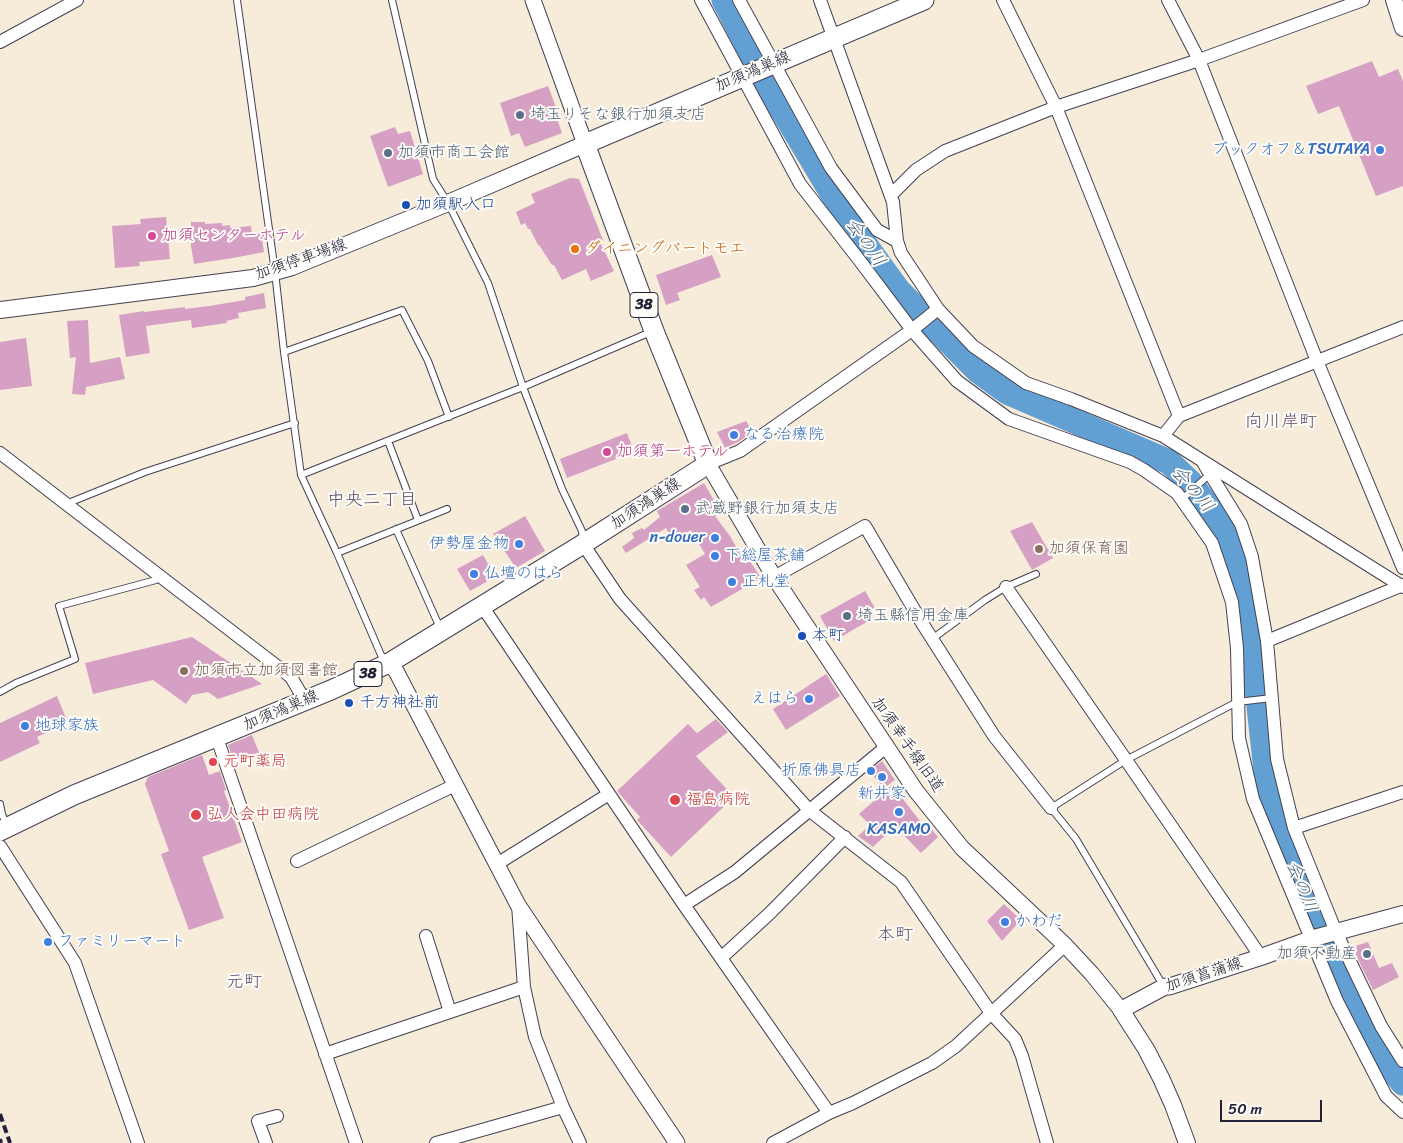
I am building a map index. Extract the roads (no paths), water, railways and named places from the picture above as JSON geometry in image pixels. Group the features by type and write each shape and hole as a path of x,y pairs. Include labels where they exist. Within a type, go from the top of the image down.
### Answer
{"main road":[{"name":"加須鴻巣線","path":"585,144 924,0"},
{"path":"1394,0 1403,28"},
{"name":"加須停車場線","path":"0,310 253,278 275,272 292,267 448,203 585,144"},
{"name":"38","path":"585,144 654,331 708,464"},
{"name":"加須鴻巣線","path":"4,829 74,795 217,738 372,672 583,544 708,464"},
{"name":"加須菖蒲線","path":"1121,1010 1164,987 1260,957 1312,938 1403,914"},
{"path":"1121,1010 1146,1049 1161,1078 1173,1105 1183,1142"}],"street":[{"path":"0,42 59,4 77,0"},
{"path":"533,0 585,144"},
{"path":"702,0 745,76 800,184 912,330 957,381 1009,419 1130,462 1144,470 1176,493 1212,543 1232,602 1237,648 1239,738 1253,800 1337,1001 1386,1096 1403,1112"},
{"path":"739,0 770,66 831,168 878,230 897,241"},
{"path":"820,0 891,195 897,241 901,253 938,310 972,346 1026,383 1163,436 1402,586"},
{"path":"1003,0 1056,107 1179,416"},
{"path":"1168,0 1199,60 1318,361 1403,568"},
{"path":"891,195 916,170 945,151 1056,107 1199,60 1363,0"},
{"path":"708,464 740,451 938,310"},
{"path":"1163,436 1179,416 1403,327"},
{"path":"0,453 291,677 305,701"},
{"path":"1203,462 1241,524 1252,557 1267,641 1277,759 1294,828 1334,933 1380,1026 1403,1061"},
{"name":"加須幸手線旧道","path":"708,464 774,577 916,791 962,848 1065,945 1092,974 1121,1010"},
{"path":"774,577 865,526 932,639 994,736 1051,808"},
{"path":"583,544 620,599 809,810 901,882 991,1013 1015,1039 1022,1056 1047,1143"},
{"path":"1267,641 1402,586"},
{"path":"1006,587 1260,957"},
{"path":"482,606 684,905 829,1113"},
{"path":"389,663 396,671 518,905 677,1143"},
{"path":"217,738 356,1143"},
{"path":"684,905 735,872 886,747"},
{"path":"297,861 455,786"},
{"path":"1294,828 1403,792"},
{"path":"496,864 609,794"},
{"path":"721,958 770,913 845,837"},
{"path":"0,846 76,964 138,1143"},
{"path":"518,905 524,987 535,1037 563,1107 580,1143"},
{"path":"426,936 450,1012"},
{"path":"773,1143 829,1113 932,1063 956,1046 1065,945"},
{"path":"325,1054 524,987"},
{"path":"436,1143 563,1107"},
{"path":"266,1143 258,1121 277,1116"}],"lane":[{"path":"237,0 301,475 381,654 389,663"},
{"path":"392,0 433,179 448,203 488,283 523,387 562,489 582,531 583,544"},
{"path":"284,352 402,310 428,361 449,416"},
{"path":"301,475 523,387 654,331"},
{"path":"66,504 145,472 295,422"},
{"path":"388,441 418,520"},
{"path":"1181,500 1210,474"},
{"path":"337,553 447,509"},
{"path":"396,529 441,630"},
{"path":"932,639 985,600 1006,587 1036,574"},
{"path":"0,692 16,683 75,659 59,606 156,580 160,576"},
{"path":"1164,987 1076,839 1051,808 1126,760 1237,702 1272,698"},
{"path":"0,804 4,829"}],"waterway":[{"name":"会の川","path":"724,0 768,86 851,225 898,290 978,371 1007,392 1169,462 1190,482 1229,535 1241,569 1254,662 1268,788 1296,882 1376,1048 1403,1083"}],"railway":[{"path":"0,1114 10,1143"},
{"path":"0,1139 1,1143"}],"place":[{"name":"埼玉りそな銀行加須支店","path":"520,115"},
{"name":"ブックオフ＆TSUTAYA","path":"1380,150"},
{"name":"加須市商工会館","path":"388,153"},
{"name":"加須駅入口","path":"406,205"},
{"name":"加須センターホテル","path":"152,236"},
{"name":"ダイニングバートモエ","path":"575,249"},
{"name":"なる治療院","path":"734,435"},
{"name":"加須第一ホテル","path":"607,452"},
{"name":"武蔵野銀行加須支店","path":"685,509"},
{"name":"n-douer","path":"715,538"},
{"name":"伊勢屋金物","path":"519,544"},
{"name":"加須保育園","path":"1039,549"},
{"name":"下総屋茶舗","path":"715,556"},
{"name":"仏壇のはら","path":"474,574"},
{"name":"正札堂","path":"732,582"},
{"name":"埼玉縣信用金庫","path":"847,616"},
{"name":"本町","path":"802,636"},
{"name":"加須市立加須図書館","path":"184,671"},
{"name":"えはら","path":"809,699"},
{"name":"千方神社前","path":"349,703"},
{"name":"地球家族","path":"25,726"},
{"name":"元町薬局","path":"213,762"},
{"name":"折原佛具店","path":"871,771"},
{"name":"新井家","path":"882,777"},
{"name":"福島病院","path":"675,800"},
{"name":"KASAMO","path":"899,812"},
{"name":"弘人会中田病院","path":"196,815"},
{"name":"かわだ","path":"1005,922"},
{"name":"ファミリーマート","path":"48,942"},
{"name":"加須不動産","path":"1367,954"}],"district":[{"name":"向川岸町","path":"1281,422"},
{"name":"中央二丁目","path":"372,500"},
{"name":"本町","path":"895,935"},
{"name":"元町","path":"244,982"}]}
